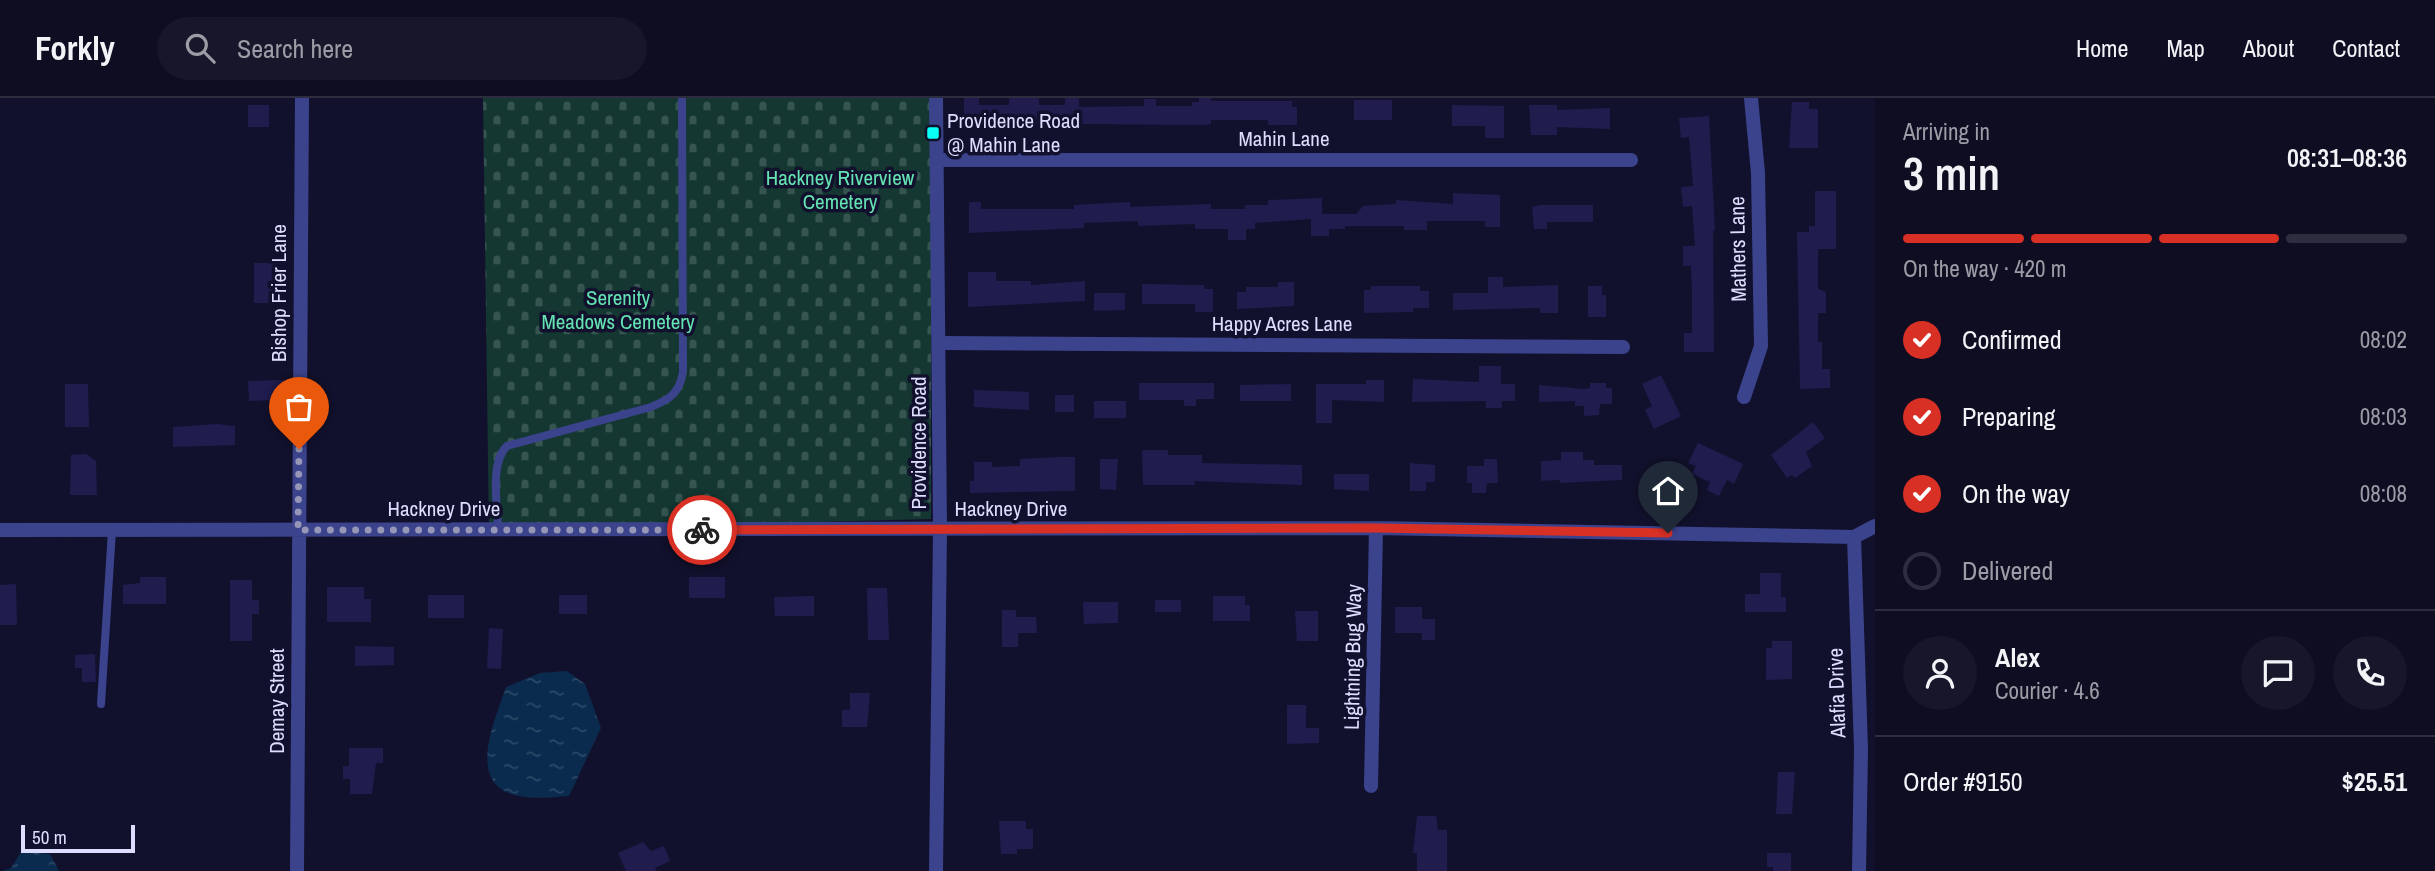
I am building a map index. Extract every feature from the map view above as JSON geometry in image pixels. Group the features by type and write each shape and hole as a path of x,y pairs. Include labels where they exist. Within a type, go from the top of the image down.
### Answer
{"street":[{"name":"Bishop Frier Lane","path":"298,530 302,98"},
{"name":"Providence Road","path":"936,98 940,343 936,871"},
{"name":"Mathers Lane","path":"1744,397 1761,346 1758,173 1751,98"},
{"name":"Mahin Lane","path":"937,160 1631,160"},
{"name":"Happy Acres Lane","path":"940,343 1623,347"},
{"path":"1854,537 1875,526"},
{"name":"Hackney Drive","path":"0,530 1376,528 1854,537"},
{"name":"Lightning Bug Way","path":"1371,786 1376,528"},
{"name":"Demay Street","path":"297,871 298,530"},
{"name":"Alafia Drive","path":"1854,537 1868,749 1859,871"}],"lane":[{"path":"498,530 498,470 500,454 507,446 651,407 671,399 681,384 682,98"},
{"path":"102,704 112,530"}],"green space":[{"path":"483,98 931,98 931,519 489,530"}],"water":[{"path":"567,671 585,684 601,728 569,796 531,798 506,792 494,782 488,769 488,753 490,736 506,687 540,673"},
{"path":"21,852 50,854 59,871 3,871 11,868"}],"building":[{"path":"964,98 979,98 979,105 1009,105 1009,98 1039,98 1039,105 1065,105 1065,98 1079,98 1079,107 1144,106 1144,99 1156,99 1156,106 1192,106 1192,102 1199,102 1199,98 1211,98 1211,101 1292,101 1292,107 1297,107 1297,125 1268,125 1268,120 1211,120 1211,124 1204,125 964,123"},
{"path":"1354,100 1392,100 1392,120 1354,120"},
{"path":"1792,102 1809,102 1809,109 1818,109 1818,148 1789,148"},
{"path":"248,105 269,105 269,127 248,127"},
{"path":"1452,105 1504,106 1504,138 1485,138 1485,126 1452,126"},
{"path":"1529,105 1557,105 1557,110 1610,108 1610,129 1557,127 1557,135 1531,135"},
{"path":"1709,116 1715,230 1714,352 1684,352 1684,333 1692,333 1692,292 1691,266 1683,266 1683,246 1695,246 1692,206 1683,207 1681,187 1693,186 1689,137 1681,138 1679,118"},
{"path":"1815,191 1836,191 1836,249 1818,249 1818,289 1826,292 1826,313 1818,313 1818,342 1822,342 1822,369 1830,369 1830,388 1800,389 1797,232 1809,232 1809,226 1815,226"},
{"path":"1453,193 1500,195 1500,227 1485,227 1485,221 1427,221 1427,230 1404,230 1404,226 1345,226 1345,229 1329,229 1329,236 1311,236 1311,219 1255,223 1255,229 1246,229 1246,240 1228,240 1228,229 1195,229 1195,224 1138,226 1138,221 1084,223 1084,228 969,233 969,202 981,202 981,209 1074,209 1074,205 1130,202 1130,207 1211,204 1211,209 1245,209 1245,205 1268,205 1268,200 1322,198 1322,214 1356,214 1363,206 1396,204 1396,200 1453,204"},
{"path":"1593,205 1593,222 1547,222 1547,229 1534,229 1532,207"},
{"path":"254,263 276,263 276,303 254,303"},
{"path":"968,272 996,272 996,281 1031,281 1031,285 1085,281 1085,301 968,307"},
{"path":"1488,277 1503,277 1503,287 1558,285 1558,313 1540,313 1540,308 1453,310 1453,293 1488,293"},
{"path":"1278,282 1294,282 1294,306 1237,309 1237,292 1246,292 1246,287 1278,287"},
{"path":"1142,284 1204,285 1204,289 1213,289 1213,312 1195,312 1195,304 1142,304"},
{"path":"1371,286 1420,286 1420,291 1429,291 1429,308 1413,308 1413,312 1364,313 1364,290 1371,290"},
{"path":"1588,286 1602,286 1602,295 1606,295 1606,317 1588,317"},
{"path":"1094,293 1125,293 1125,310 1094,311"},
{"path":"1479,366 1501,366 1501,384 1515,384 1515,401 1502,401 1502,408 1486,408 1486,401 1412,402 1413,379 1479,382"},
{"path":"1661,375 1681,416 1654,429 1645,410 1652,406 1642,384"},
{"path":"284,380 285,400 249,401 248,381"},
{"path":"1366,380 1384,380 1384,402 1332,400 1332,423 1316,423 1316,384 1366,384"},
{"path":"1139,383 1214,383 1214,399 1196,399 1196,406 1184,406 1184,400 1139,400"},
{"path":"1590,383 1606,383 1606,388 1612,388 1612,404 1600,404 1599,415 1584,416 1584,406 1575,406 1575,401 1539,402 1539,385 1584,389 1590,388"},
{"path":"65,384 88,384 89,427 65,427"},
{"path":"1291,384 1291,401 1240,401 1240,385"},
{"path":"974,390 1029,392 1029,410 974,407"},
{"path":"1055,395 1074,395 1074,412 1055,412"},
{"path":"1094,401 1126,401 1126,418 1094,418"},
{"path":"1813,422 1825,438 1806,452 1812,466 1795,478 1792,475 1787,478 1771,455"},
{"path":"217,424 235,426 235,445 173,447 173,427"},
{"path":"1698,443 1743,464 1734,484 1727,480 1719,496 1707,490 1710,482 1692,474 1696,466 1688,463"},
{"path":"1142,450 1168,450 1168,455 1202,455 1202,463 1302,465 1302,485 1194,481 1195,485 1143,485"},
{"path":"1561,452 1583,452 1583,460 1594,460 1594,465 1622,465 1622,480 1560,483 1560,480 1541,481 1541,461 1561,460"},
{"path":"86,454 96,461 97,495 70,495 71,455"},
{"path":"1075,457 1075,491 970,493 970,481 974,481 974,462 992,462 992,467 1020,466 1020,459"},
{"path":"1100,459 1118,459 1116,490 1100,489"},
{"path":"1484,459 1497,459 1498,483 1487,483 1486,493 1472,493 1472,483 1467,483 1467,466 1484,466"},
{"path":"1410,463 1435,465 1435,482 1426,482 1426,491 1410,491"},
{"path":"1334,474 1369,474 1369,491 1334,489"},
{"path":"1760,573 1781,573 1781,597 1786,597 1786,612 1745,612 1745,594 1760,594"},
{"path":"140,577 166,577 166,604 123,604 123,585 140,583"},
{"path":"689,577 725,577 725,598 689,598"},
{"path":"230,580 252,580 252,600 259,600 259,614 252,614 252,641 230,641"},
{"path":"16,584 17,625 0,625 0,585"},
{"path":"327,587 364,587 364,599 371,599 371,622 327,622"},
{"path":"867,588 887,588 889,640 868,640"},
{"path":"428,595 464,595 464,618 428,618"},
{"path":"559,595 587,595 587,614 559,614"},
{"path":"814,596 814,616 775,616 774,597"},
{"path":"1213,596 1245,596 1245,605 1250,605 1250,621 1213,621"},
{"path":"1155,600 1181,600 1181,612 1155,612"},
{"path":"1083,602 1118,602 1118,623 1084,624"},
{"path":"1395,607 1422,607 1422,619 1435,619 1435,640 1422,640 1422,633 1395,633"},
{"path":"1002,610 1016,610 1016,617 1036,617 1037,633 1018,633 1018,647 1002,647"},
{"path":"1295,611 1318,611 1318,641 1297,641"},
{"path":"489,628 503,629 501,669 487,668"},
{"path":"1772,641 1792,641 1792,679 1766,680 1766,648 1772,648"},
{"path":"355,646 394,647 394,665 355,666"},
{"path":"95,654 96,682 82,682 82,668 75,668 75,655"},
{"path":"850,693 870,693 867,727 842,727 842,710 850,710"},
{"path":"1287,705 1306,705 1306,728 1319,728 1319,743 1287,744"},
{"path":"349,748 383,748 383,763 376,763 372,794 350,794 350,779 343,779 343,766 349,766"},
{"path":"1778,772 1795,772 1792,814 1776,814"},
{"path":"1417,816 1436,816 1438,830 1447,830 1447,871 1417,871 1417,853 1413,853"},
{"path":"999,821 1026,821 1026,829 1033,829 1033,849 1017,849 1017,854 1001,854"},
{"path":"643,842 651,851 664,846 670,861 655,868 656,871 626,871 618,853"},
{"path":"1767,853 1791,853 1791,871 1773,871 1773,867 1767,867"}],"way so far":[{"path":"299,449 298,530 702,530"}],"place":[{"name":"Providence Road @ Mahin Lane","path":"933,133"}],"route":[{"path":"702,530 1376,528 1668,533"}],"park label":[{"name":"Hackney Riverview Cemetery","path":"840,190"},
{"name":"Serenity Meadows Cemetery","path":"618,310"}]}
